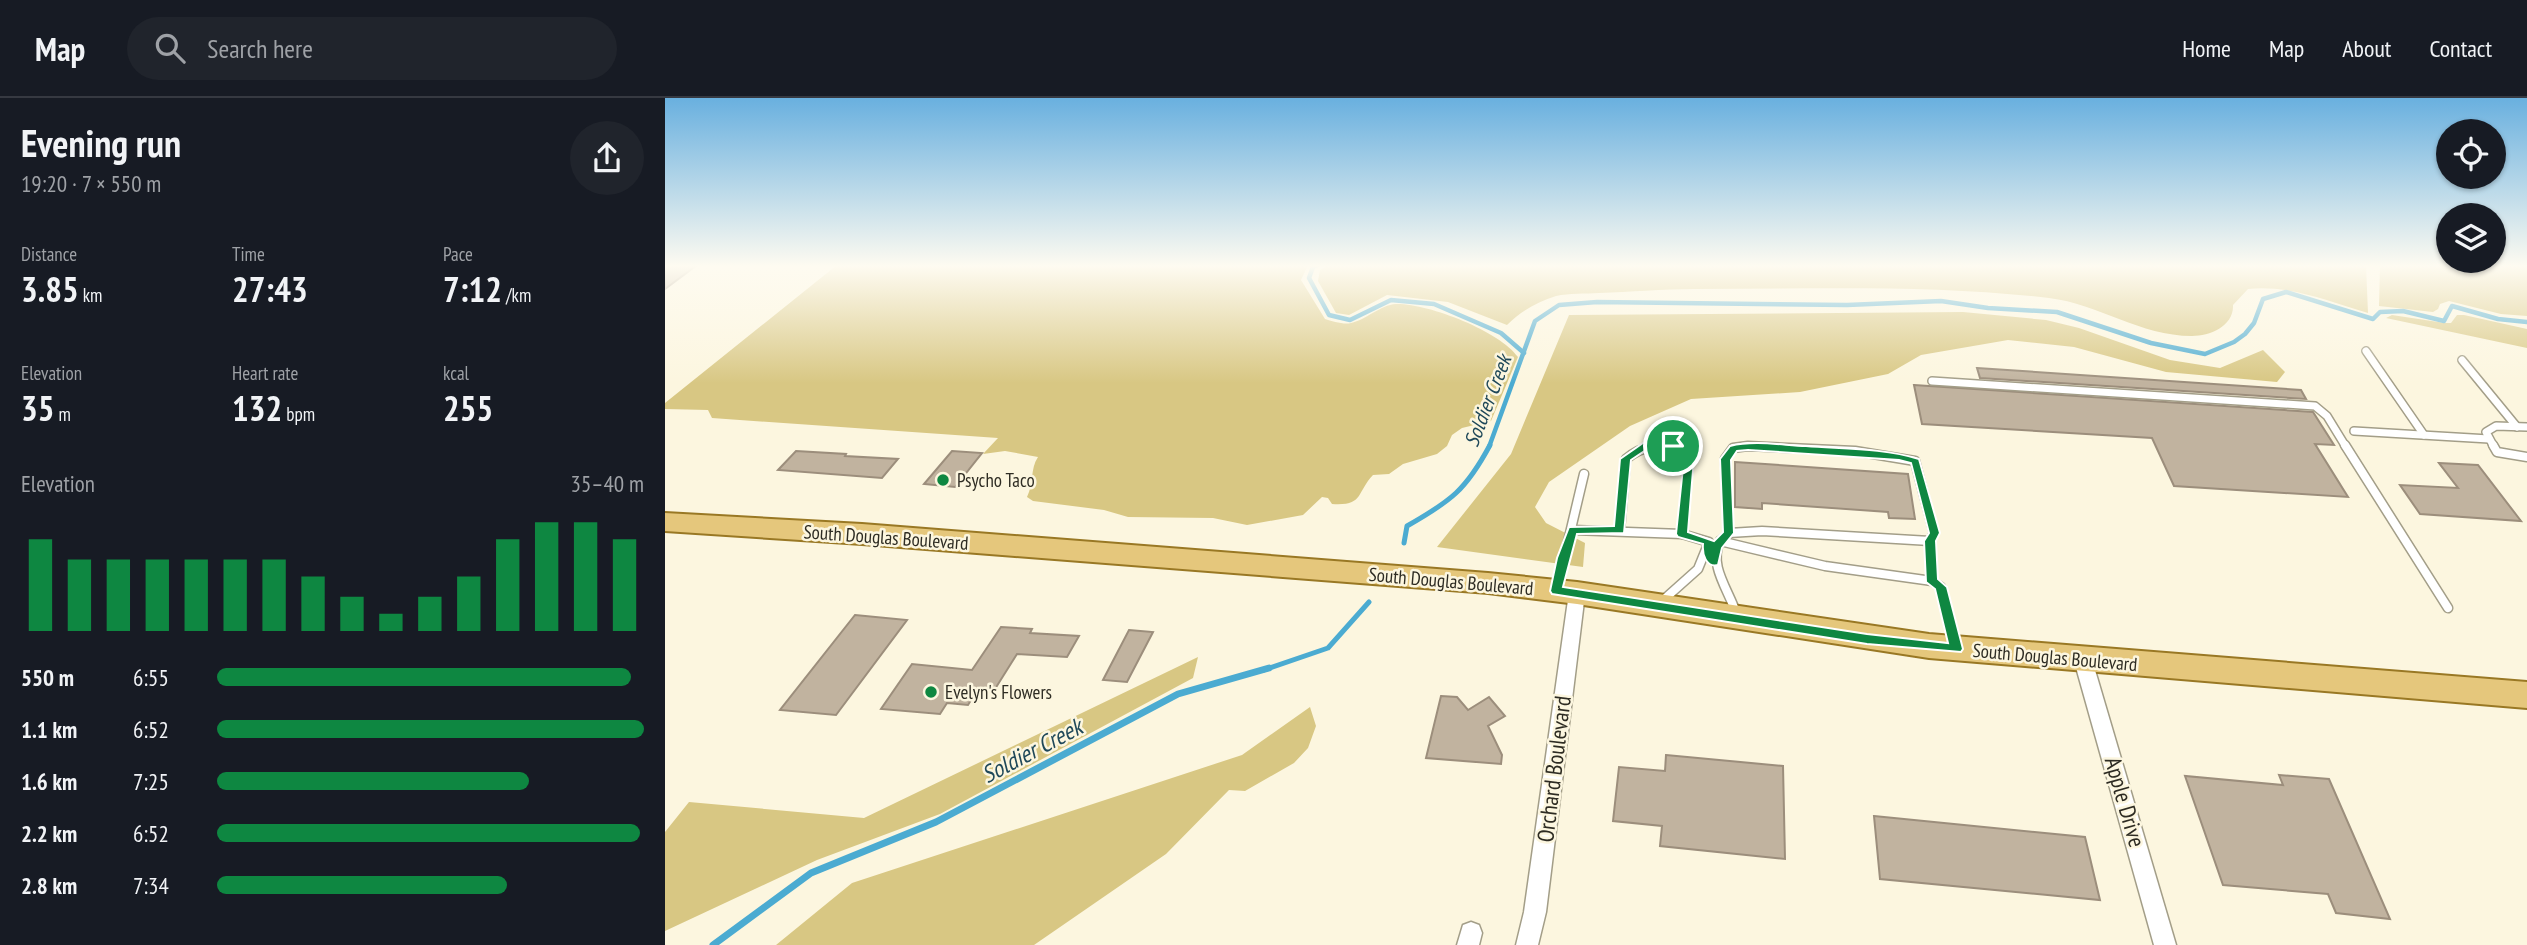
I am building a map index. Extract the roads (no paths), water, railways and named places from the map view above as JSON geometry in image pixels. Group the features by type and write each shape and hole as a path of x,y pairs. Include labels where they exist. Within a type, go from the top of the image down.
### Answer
{"main road":[{"name":"South Douglas Boulevard","path":"665,522 862,534 1567,592 1867,639 1956,649 2527,695"}],"street":[{"name":"Orchard Boulevard","path":"1527,945 1535,912 1567,592"},
{"name":"Apple Drive","path":"2083,660 2165,945"}],"lane":[{"path":"2366,351 2424,435"},
{"path":"2462,360 2517,427"},
{"path":"1932,381 2315,406 2327,416 2448,608"},
{"path":"2527,427 2496,426 2486,432 2497,453 2527,457"},
{"path":"2354,431 2489,439"},
{"path":"1620,530 1622,478 1626,459 1643,447 1673,446 1684,449 1689,458 1682,534"},
{"path":"1729,533 1725,459 1733,448 1757,446 1899,457 1915,461 1934,533 1930,541 1932,582"},
{"path":"1567,592 1563,558 1573,530 1584,474"},
{"path":"1573,530 1682,534 1709,542 1708,553 1698,571 1657,605"},
{"path":"1714,562 1716,547 1729,533 1762,531 1930,541"},
{"path":"1720,541 1758,553 1832,568 1932,582 1941,587 1956,649"},
{"path":"1708,553 1735,606 1737,617"}],"waterway":[{"path":"1323,305 1329,315 1350,320 1382,305"},
{"path":"1435,305 1501,333 1523,353"},
{"name":"Soldier Creek","path":"1523,353 1535,321 1559,305 1565,305"},
{"name":"Soldier Creek","path":"1808,305 1858,305"},
{"name":"Soldier Creek","path":"1965,305 2057,312 2151,343 2205,354 2234,342 2245,334 2254,323 2261,305"},
{"name":"Soldier Creek","path":"2326,305 2373,319 2380,312 2403,311 2444,321 2452,306 2498,319 2527,322"},
{"name":"Soldier Creek","path":"1489,446 1523,353"},
{"name":"Soldier Creek","path":"1404,543 1407,526 1456,493 1473,473 1489,446"},
{"name":"Soldier Creek","path":"1264,670 1328,648 1369,602"},
{"name":"Soldier Creek","path":"713,945 811,873 936,822 1178,694 1269,668"}],"place":[{"name":"Psycho Taco","path":"943,480"},
{"name":"Evelyn's Flowers","path":"931,692"}]}
